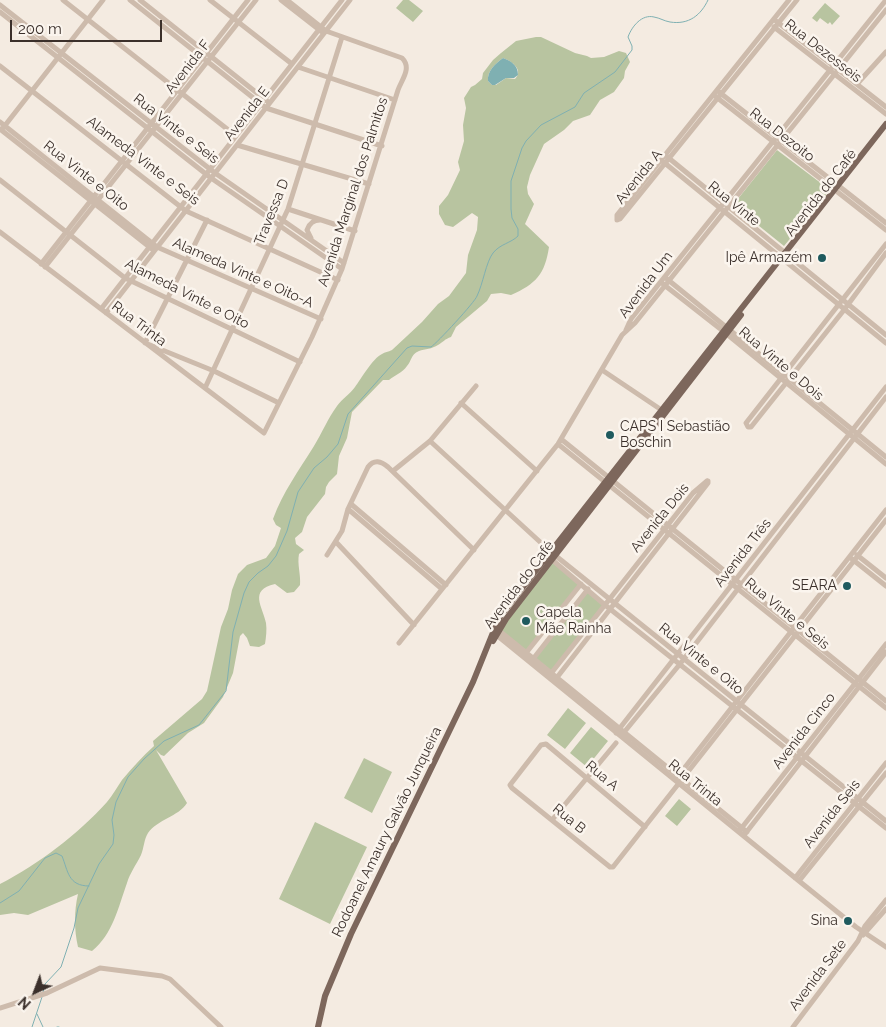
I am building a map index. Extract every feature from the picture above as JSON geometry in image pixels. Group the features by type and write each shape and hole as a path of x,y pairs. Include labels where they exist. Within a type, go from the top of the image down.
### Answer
{"main road":[{"name":"Avenida do Café","path":"486,650 496,631 552,556 886,124"},
{"name":"Avenida do Café","path":"838,188 886,130"},
{"name":"Rodoanel Amaury Galvão Junqueira","path":"318,1027 325,996 347,942 473,682 486,650"}],"street":[{"path":"63,0 236,136"},
{"path":"1,128 103,0"},
{"path":"130,0 207,57"},
{"path":"140,0 266,104 314,125 382,146"},
{"path":"210,0 292,64"},
{"name":"Avenida F","path":"236,20 248,0"},
{"name":"Avenida F","path":"43,265 236,20 256,0"},
{"path":"281,0 323,30 342,37"},
{"path":"288,0 323,30"},
{"name":"Avenida E","path":"104,311 184,209 236,136 298,67 342,0"},
{"name":"Avenida E","path":"210,174 237,145 292,64 350,0"},
{"name":"Avenida A","path":"789,0 714,92 665,159 620,219 617,220 617,216 665,159 719,96 797,0"},
{"name":"Avenida Um","path":"834,70 886,0"},
{"name":"Rua Vinte e Seis","path":"0,4 60,56"},
{"name":"Avenida Um","path":"399,643 559,442 612,350 626,330 776,141 886,10"},
{"name":"Rua Vinte e Seis","path":"0,12 60,56 210,174 282,223 342,269"},
{"name":"Rua Dezesseis","path":"771,22 834,70 886,114"},
{"name":"Avenida Marginal dos Palmitos","path":"264,433 321,319 338,280 395,100 407,69 407,65 401,58 342,37"},
{"name":"Travessa D","path":"205,388 288,208 342,37"},
{"path":"857,84 886,52"},
{"name":"Alameda Vinte e Seis","path":"0,66 184,209 338,280"},
{"path":"298,67 395,100"},
{"name":"Rua Dezesseis","path":"834,70 857,84 886,107"},
{"name":"Rua Dezoito","path":"714,92 838,188 886,222"},
{"name":"Rua Vinte e Oito","path":"1,128 153,247"},
{"path":"237,145 369,184"},
{"name":"Rua Vinte","path":"665,159 785,256 886,343"},
{"name":"Alameda Vinte e Oito","path":"0,180 128,279 300,362"},
{"name":"Rua Dezoito","path":"838,188 886,230"},
{"path":"288,208 355,231"},
{"path":"207,220 145,343 214,371 279,403"},
{"path":"319,245 311,238 307,229 312,222 323,221"},
{"name":"Rua Vinte e Seis","path":"282,223 319,245 344,263"},
{"name":"Rua Trinta","path":"0,232 264,433"},
{"path":"843,305 886,244"},
{"name":"Alameda Vinte e Oito-A","path":"153,247 321,319"},
{"path":"785,379 746,423 747,426 751,427 785,379 886,253"},
{"name":"Rua Vinte e Dois","path":"667,279 785,379 856,436 886,457"},
{"name":"Rua Vinte e Dois","path":"663,284 727,330"},
{"name":"Rua Vinte","path":"843,305 886,335"},
{"path":"602,370 664,411"},
{"path":"393,472 430,441 476,386"},
{"name":"Avenida Três","path":"620,732 681,661 886,387"},
{"name":"Avenida Três","path":"620,732 676,657 737,585 886,397"},
{"path":"461,403 537,472"},
{"name":"Rua Vinte e Dois","path":"856,436 886,464"},
{"name":"Rua Vinte e Oito","path":"430,441 505,510 580,584 607,602"},
{"name":"Rua Vinte e Seis","path":"559,442 859,683 886,708"},
{"path":"327,555 343,529 350,507 371,464 375,462 381,462 393,472 474,550"},
{"name":"Avenida Dois","path":"549,676 607,602 668,530 708,483 708,481 697,488 668,530 612,606 555,680"},
{"path":"350,507 444,587"},
{"path":"854,557 886,510"},
{"path":"645,827 679,780 795,632 854,557 886,520"},
{"path":"336,542 414,625"},
{"name":"Rua Vinte e Oito","path":"552,556 859,803 886,828"},
{"path":"854,557 886,578"},
{"path":"854,557 886,586"},
{"path":"526,653 580,584"},
{"path":"534,659 588,589"},
{"name":"Rua Trinta","path":"496,631 534,659 549,676"},
{"name":"Rua Trinta","path":"496,631 743,832 797,880 863,934 886,947"},
{"name":"Avenida Cinco","path":"859,683 886,644"},
{"name":"Avenida Cinco","path":"743,832 859,683 886,652"},
{"name":"Rua Vinte e Seis","path":"859,683 886,701"},
{"path":"552,820 616,742"},
{"name":"Rua A","path":"512,788 511,782 546,744 645,827"},
{"name":"Avenida Seis","path":"859,803 886,763"},
{"name":"Avenida Seis","path":"797,880 859,803 886,773"},
{"name":"Rua B","path":"512,788 610,867 613,867 645,827"},
{"name":"Rua Vinte e Oito","path":"859,803 886,821"},
{"name":"Avenida Sete","path":"793,1027 863,934 886,900"},
{"name":"Avenida Sete","path":"863,934 886,909"},
{"path":"0,1008 47,993 91,971 105,968 162,976 170,979 221,1027"}],"green space":[{"path":"403,0 409,0 423,11 413,22 396,8"},
{"path":"825,3 840,16 832,25 830,22 828,24 820,18 817,22 812,18"},
{"path":"541,37 575,53 591,58 604,57 619,51 626,53 630,62 625,71 624,78 614,92 600,100 590,115 573,121 544,144 530,175 527,187 528,194 534,204 525,224 549,247 542,271 527,287 511,295 491,294 487,301 456,327 451,337 436,346 416,353 403,370 389,380 383,380 352,412 347,438 339,456 337,474 329,482 325,494 307,517 302,532 295,538 296,544 304,550 299,554 300,585 294,592 287,593 275,584 262,590 259,600 266,623 265,644 259,647 250,646 243,633 240,636 233,673 223,697 204,723 188,733 164,756 156,750 187,803 179,812 157,824 148,833 141,855 131,872 114,920 105,937 92,951 78,947 75,920 78,894 28,915 14,913 0,915 0,884 43,858 84,826 107,802 122,780 154,746 153,741 202,699 207,691 221,627 238,574 247,565 266,558 275,546 281,528 276,525 273,519 277,509 286,490 331,415 339,403 353,390 375,360 383,353 392,350 422,322 438,304 449,296 466,273 468,255 477,230 478,217 472,213 453,227 445,225 439,214 439,206 448,195 460,170 458,162 464,141 463,125 466,108 464,98 471,87 482,79 483,73 493,60 516,41","holes":["503,58 518,69 517,76 515,79 506,78 496,85 492,85 488,81 490,71"]},
{"path":"777,150 830,190 784,246 733,205"},
{"path":"552,560 580,583 526,653 499,630"},
{"path":"588,589 605,605 551,673 533,659"},
{"path":"568,708 586,723 565,749 547,735"},
{"path":"591,727 608,741 587,767 570,753"},
{"path":"364,758 392,772 372,813 344,798"},
{"path":"679,799 691,809 677,826 665,816"},
{"path":"315,822 367,847 330,924 279,899"}],"water":[{"path":"503,58 514,64 518,75 514,78 506,78 492,85 488,81 490,71"}],"waterway":[{"path":"43,993 45,984 61,967 74,928 78,908 99,864 113,844 112,820 116,802 128,777 164,741 199,725 226,691 233,632 244,593 249,582 268,566 276,556 287,531 298,492 314,468 338,444 348,414 407,348 412,346 431,347 448,331 477,296 488,262 493,253 518,236 518,229 512,218 511,181 526,141 541,125 575,107 584,93 615,72 632,50 628,37 638,22 645,17 656,17 677,23 683,22 694,18 708,0"},
{"path":"0,903 19,891 45,858 56,853 62,856 70,877 77,883 89,886"},
{"path":"32,1027 42,997"},
{"path":"37,1014 43,1027"}],"place":[{"name":"Ipê Armazém","path":"822,258"},
{"name":"CAPS I Sebastião Boschin","path":"610,435"},
{"name":"SEARA","path":"847,586"},
{"name":"Capela Mãe Rainha","path":"526,621"},
{"name":"Sina","path":"848,921"}]}
